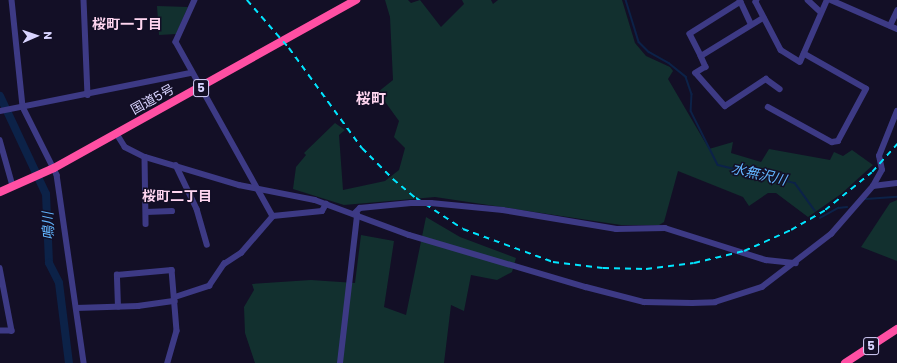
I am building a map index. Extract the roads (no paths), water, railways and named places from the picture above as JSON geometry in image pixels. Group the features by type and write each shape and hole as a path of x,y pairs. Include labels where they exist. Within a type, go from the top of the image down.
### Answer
{"highway":[{"name":"国道5号","path":"0,192 54,168 199,89 356,0"},
{"name":"5","path":"845,363 897,329"}],"street":[{"path":"12,0 22,107 54,168 84,363"},
{"path":"84,0 88,95"},
{"path":"194,0 176,42 199,89 273,216"},
{"path":"758,0 756,2 763,18 781,50 800,62 820,11 826,0"},
{"path":"808,0 820,11"},
{"path":"831,0 897,29"},
{"path":"751,24 740,1 690,34 706,67 696,73 725,106 766,79 780,89"},
{"path":"890,26 897,12"},
{"path":"701,56 763,18"},
{"path":"768,107 832,142 838,141 866,89 804,54"},
{"path":"1,111 88,95 192,73"},
{"path":"117,134 125,147 145,157 257,189 326,204 409,235 644,302 707,302 735,297 762,287 796,263 831,234 873,186 882,170 879,156 897,111"},
{"path":"0,142 13,186"},
{"path":"145,157 146,224"},
{"path":"176,165 197,209 207,245"},
{"path":"873,186 897,183"},
{"path":"340,363 356,214 360,208 411,203 431,203 503,210 616,229 665,228 766,260 796,263"},
{"path":"76,308 118,307 175,299 209,286 224,264 241,253 273,216 322,211 326,204"},
{"path":"146,212 172,211"},
{"path":"0,268 12,331 0,331"},
{"path":"118,307 117,275 172,270 177,331 168,363"}],"waterway":[{"name":"水無沢川","path":"626,0 639,42 649,52 669,63 686,77 692,94 691,111 718,165 795,183 815,211"},
{"name":"鳴川","path":"0,96 46,194 49,263 59,283 69,363"},
{"name":"水無沢川","path":"866,199 897,197"},
{"name":"水無沢川","path":"820,218 838,208 847,207"}],"railway":[{"path":"247,0 289,48 362,148 393,179 416,198 463,229 553,262 603,268 646,269 694,263 744,251 791,230 825,210 872,172 897,144"}],"district":[{"name":"桜町一丁目","path":"127,24"},
{"name":"桜町","path":"371,99"},
{"name":"桜町二丁目","path":"177,196"}]}
